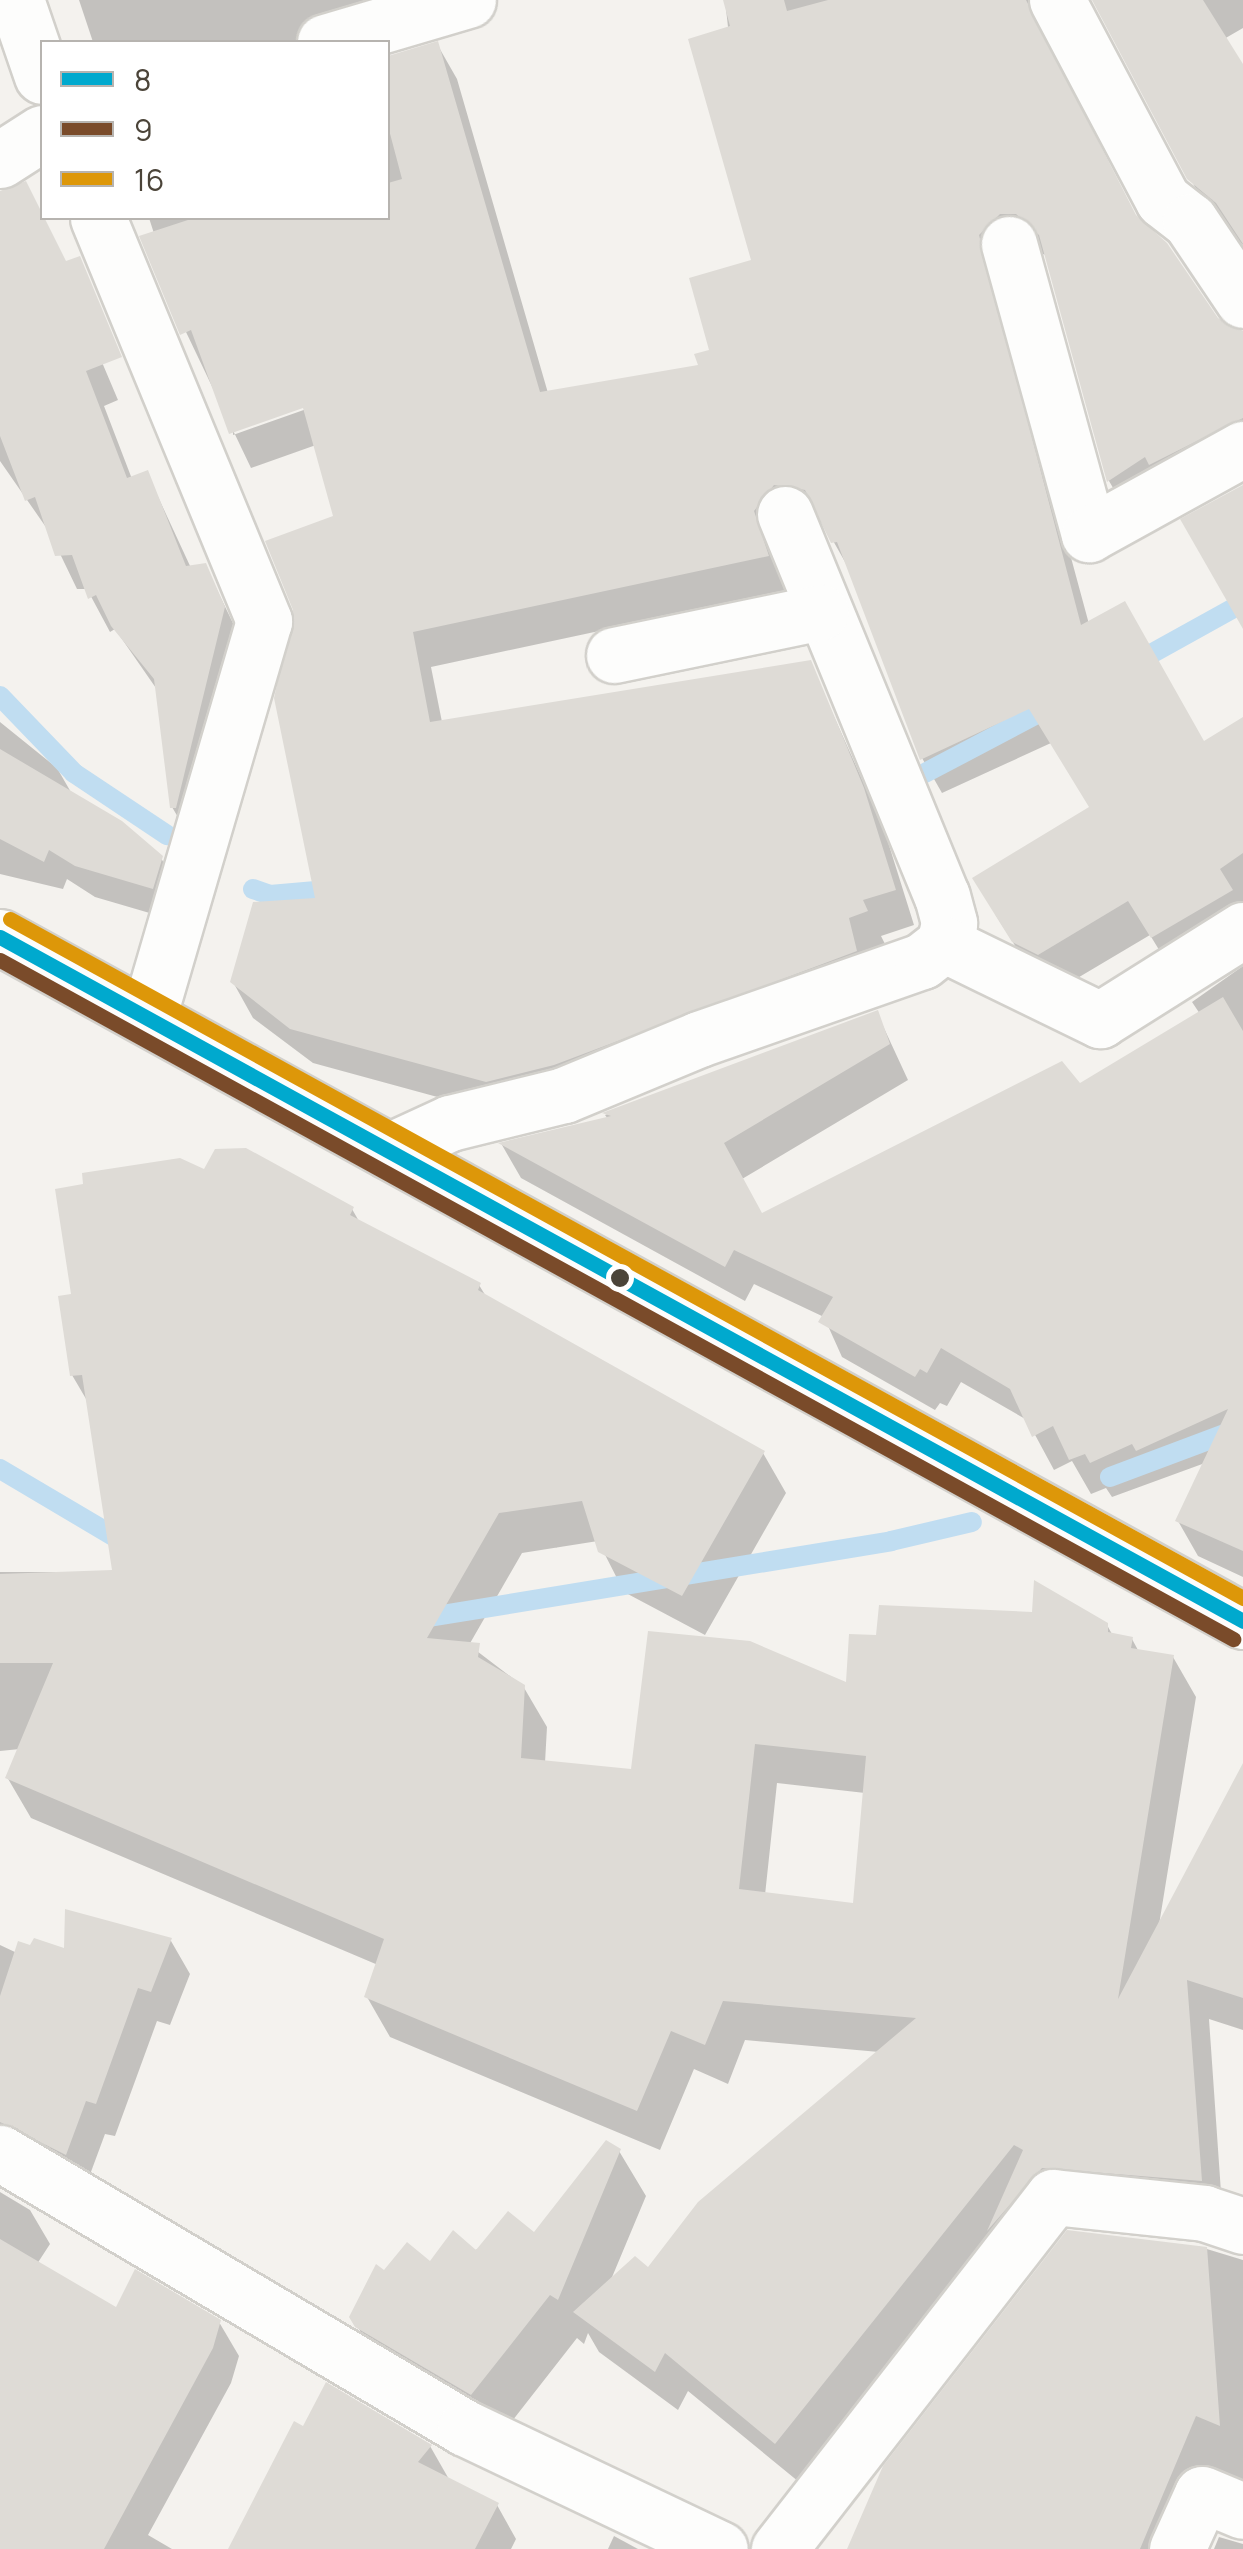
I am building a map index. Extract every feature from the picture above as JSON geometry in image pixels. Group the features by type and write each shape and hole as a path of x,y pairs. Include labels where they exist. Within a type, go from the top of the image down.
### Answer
{"street":[{"path":"16,0 40,70"},
{"path":"332,40 468,0"},
{"path":"1057,0 1163,200 1190,221 1243,300"},
{"path":"0,160 40,134"},
{"path":"99,220 264,621 148,1017"},
{"path":"1008,244 1089,534 1243,448"},
{"path":"389,1150 450,1123 564,1095 699,1039 922,961 944,944 949,923 942,896 821,612 785,514"},
{"path":"614,654 821,612"},
{"path":"944,944 1100,1020 1243,930"},
{"path":"0,937 1243,1621"},
{"path":"0,2152 464,2428 720,2549"},
{"path":"0,2196 71,2194"},
{"path":"779,2549 1053,2197 1204,2213 1243,2226"},
{"path":"1177,2549 1202,2494 1243,2511"}],"building":[{"path":"723,0 784,0 787,11 828,0 1026,0 1136,215 1167,243 1218,318 1243,331 1243,418 1149,465 1145,457 1107,482 1039,235 1016,214 1000,214 979,235 1081,625 1125,601 1204,741 1243,717 1243,853 1220,869 1233,890 1151,938 1128,901 1038,955 1012,942 972,878 1089,807 1029,709 920,760 837,542 831,543 805,490 774,485 754,511 769,556 413,632 430,722 811,660 864,788 896,890 863,900 868,911 849,918 857,951 554,1065 486,1082 290,1029 230,982 253,902 315,898 274,698 293,610 265,541 333,516 303,408 229,434 191,330 180,335 139,236 188,220 390,220 390,182 402,179 390,134 390,55 438,41 540,392 698,365 694,354 709,350 689,278 751,260 688,39 730,26"},
{"path":"1092,0 1203,0 1243,64 1243,244 1216,203 1187,179"},
{"path":"26,181 40,209 40,220 46,220 66,261 80,256 122,357 86,371 127,478 148,470 186,566 206,563 225,607 176,808 170,808 154,679 111,626 96,595 88,599 72,555 55,556 35,497 25,501 0,436 0,191"},
{"path":"1243,485 1243,629 1180,519"},
{"path":"0,749 122,821 163,856 153,889 75,866 49,850 44,862 0,839"},
{"path":"1223,997 1243,1031 1243,1551 1175,1521 1228,1409 1136,1451 1132,1444 1090,1463 1085,1454 1069,1460 1053,1426 1032,1437 1010,1389 941,1348 927,1373 920,1369 915,1377 818,1322 833,1297 734,1250 725,1267 498,1143 611,1116 602,1113 878,1010 890,1044 724,1143 762,1213 1062,1061 1080,1083"},
{"path":"246,1148 354,1207 350,1215 481,1283 478,1290 765,1451 682,1596 598,1552 582,1501 499,1513 427,1638 480,1643 478,1657 525,1685 521,1758 631,1769 648,1631 750,1641 846,1682 849,1634 876,1635 879,1605 1032,1612 1034,1580 1108,1623 1108,1632 1133,1637 1131,1648 1174,1655 1118,1999 1243,1763 1243,1998 1187,1980 1202,2181 1042,2168 987,2231 1023,2150 1014,2145 775,2444 665,2353 655,2372 573,2312 635,2256 648,2267 698,2202 916,2018 723,2001 705,2045 671,2031 637,2111 364,1997 384,1939 5,1778 53,1663 0,1663 0,1574 112,1570 82,1375 70,1376 58,1296 71,1294 55,1189 83,1184 82,1173 180,1158 204,1169 215,1149","holes":["755,1744 866,1756 853,1903 739,1889"]},
{"path":"65,1909 172,1938 151,1992 138,1988 96,2104 86,2101 66,2155 0,2122 0,1996 18,1941 30,1945 34,1938 64,1948"},
{"path":"606,2140 621,2149 558,2300 550,2295 471,2395 355,2327 349,2317 376,2264 384,2270 407,2242 430,2261 453,2230 476,2250 508,2211 534,2232"},
{"path":"1067,2230 1207,2247 1220,2426 1196,2416 1140,2549 847,2549 883,2466"},
{"path":"0,2239 116,2307 135,2269 221,2320 213,2348 104,2549 0,2549"},
{"path":"326,2382 432,2445 418,2462 499,2503 475,2549 228,2549 294,2421 303,2426"}],"waterway":[{"path":"1131,665 1243,603"},
{"path":"0,696 74,773 167,835"},
{"path":"925,773 1056,704"},
{"path":"253,889 270,895 339,889"},
{"path":"1110,1477 1243,1427"},
{"path":"0,1469 125,1543"},
{"path":"417,1619 891,1541 972,1522"}],"transit line":[{"name":"16","path":"10,919 1243,1598"},
{"name":"8","path":"0,937 1243,1621"},
{"name":"9","path":"0,960 1233,1639"}]}
